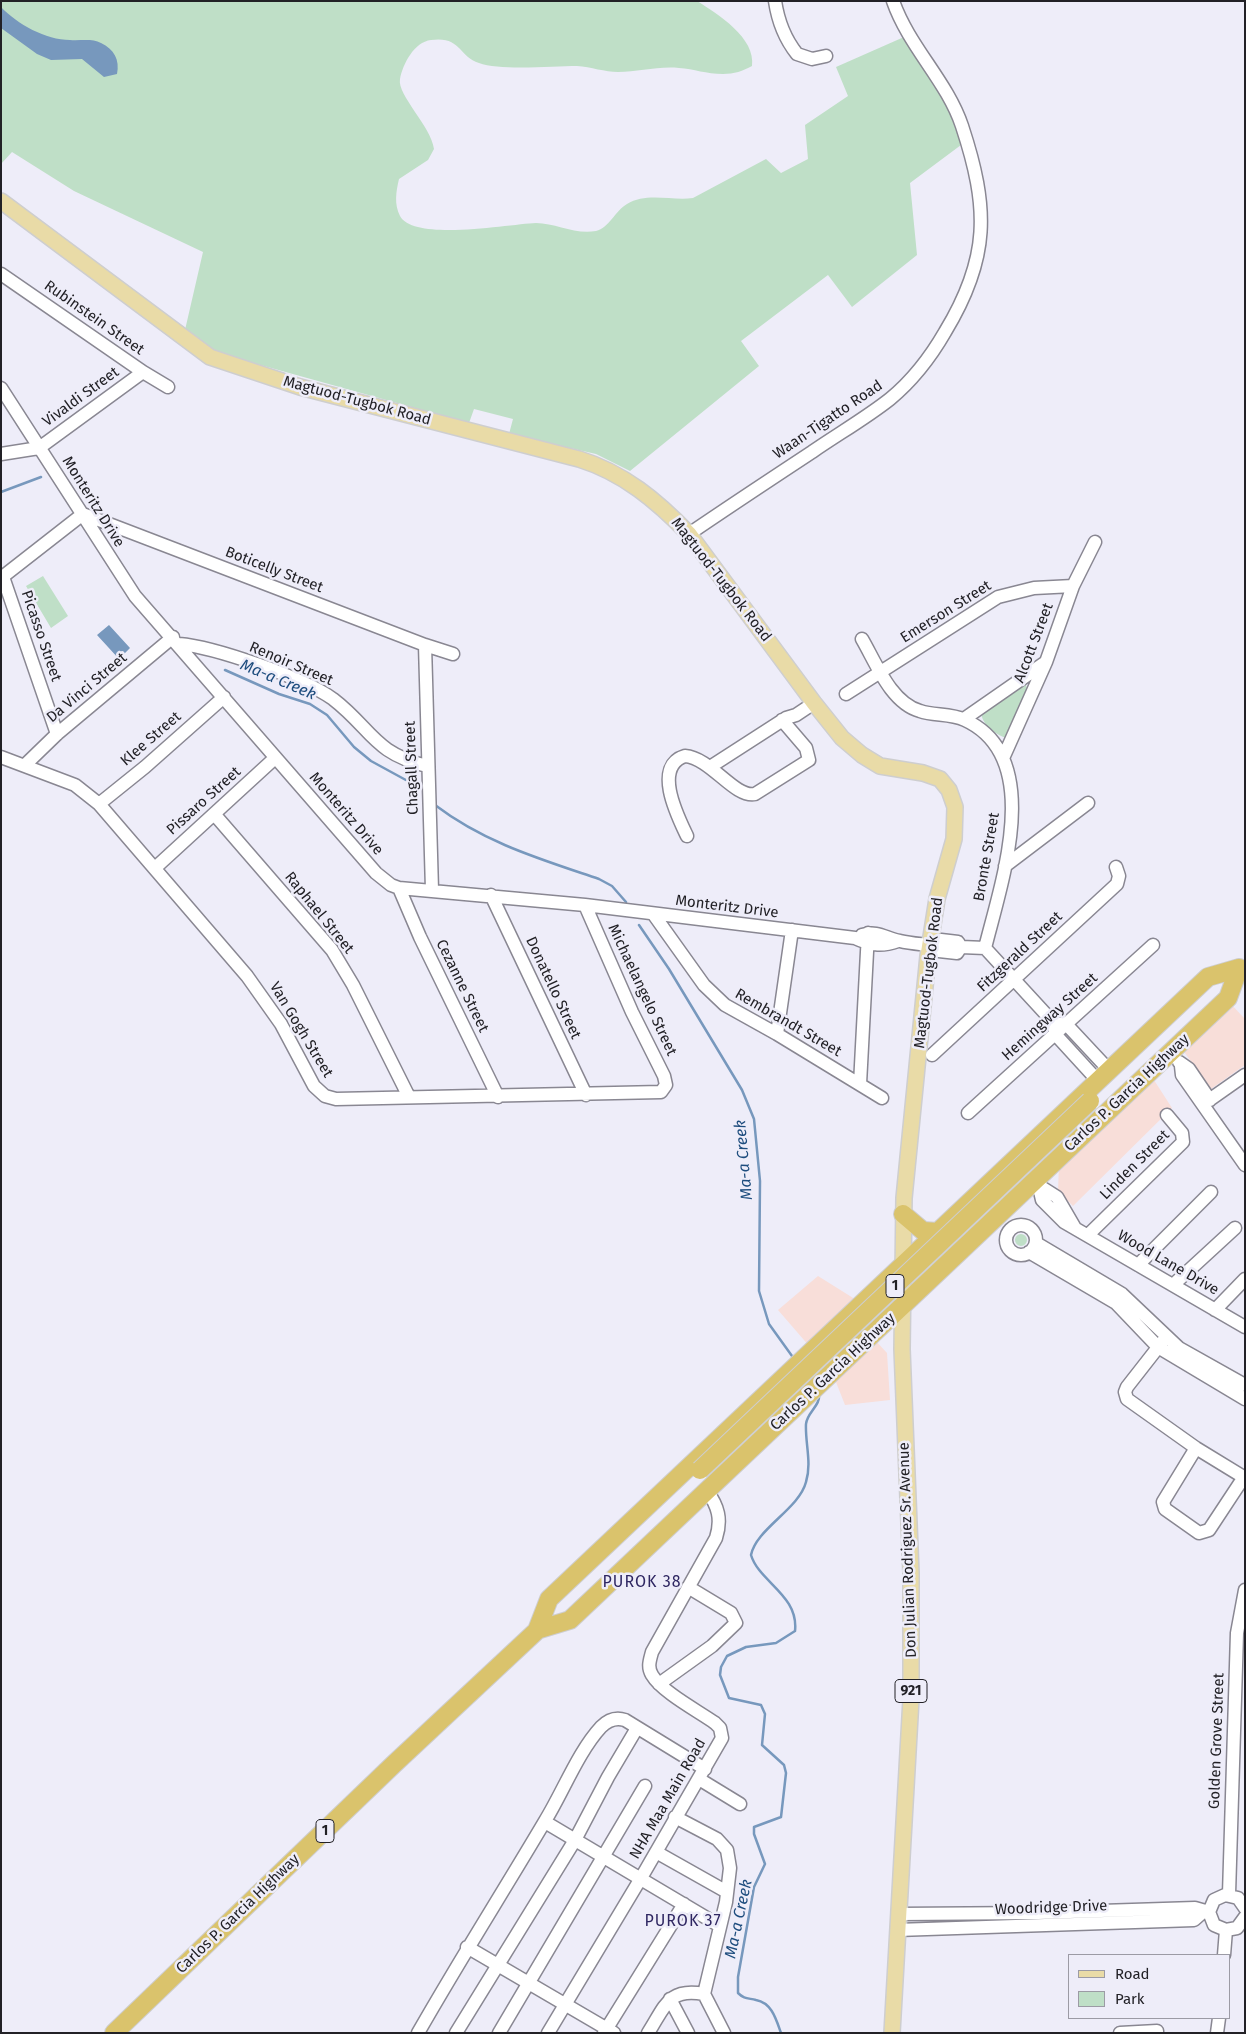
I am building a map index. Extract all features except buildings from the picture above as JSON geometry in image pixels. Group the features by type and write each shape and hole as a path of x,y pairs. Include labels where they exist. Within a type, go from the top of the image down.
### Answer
{"highway":[{"name":"Carlos P. Garcia Highway","path":"705,1479 729,1470 999,1215 1036,1185 1086,1133 1177,1058 1228,998 1238,969"},
{"name":"Carlos P. Garcia Highway","path":"542,1626 549,1599 786,1375 1208,977 1238,969"},
{"name":"Carlos P. Garcia Highway","path":"114,2033 542,1626 556,1606 705,1479 1094,1105 1214,984 1238,969"},
{"path":"1065,1112 1086,1133"},
{"path":"1014,1161 1036,1185"},
{"path":"979,1194 999,1215"},
{"path":"903,1214 923,1231 938,1232 970,1242"},
{"path":"938,1232 947,1264"},
{"path":"853,1312 873,1334"},
{"path":"820,1343 841,1364"},
{"path":"786,1375 807,1396"},
{"path":"748,1411 769,1432"},
{"path":"708,1449 729,1470"}],"main road":[{"name":"Magtuod-Tugbok Road","path":"1,201 210,357 300,388 601,466 636,486 669,513 689,534 811,700 842,738 862,755 880,766 933,775 946,784 954,806 954,838 937,899 907,1154 902,1266"},
{"name":"Don Julian Rodriguez Sr. Avenue","path":"892,2033 910,1728 912,1628 902,1266"}],"street":[{"path":"776,1 778,18 785,35 797,54 812,58 826,56"},
{"name":"Waan-Tigatto Road","path":"689,534 891,398 925,364 969,289 980,248 981,210 967,145 952,102 905,31 893,1"},
{"name":"Rubinstein Street","path":"1,274 143,372 168,387"},
{"name":"Vivaldi Street","path":"39,448 143,372"},
{"name":"Monteritz Drive","path":"1,388 127,584 275,758 376,873 391,885 400,888 491,895 868,938 885,946 898,941 933,945 939,951 957,953 962,947 985,948"},
{"path":"1,454 39,448"},
{"path":"2,578 83,514"},
{"name":"Boticelly Street","path":"83,514 424,645 453,654"},
{"name":"Alcott Street","path":"1004,756 1046,662 1073,586 1094,542"},
{"name":"Picasso Street","path":"2,578 57,734"},
{"name":"Emerson Street","path":"846,694 998,597 1034,588 1073,586"},
{"name":"Bronte Street","path":"862,639 899,699 910,708 964,719 986,733 1004,756 1013,804 1006,866 985,948"},
{"name":"Da Vinci Street","path":"25,765 57,734 176,640"},
{"name":"Renoir Street","path":"176,640 225,654 320,691 346,711 380,746 403,759 428,766"},
{"name":"Chagall Street","path":"424,645 432,890"},
{"path":"964,719 1046,662"},
{"name":"Klee Street","path":"99,804 144,768 224,697"},
{"path":"710,767 784,719 796,715 811,700"},
{"path":"687,836 671,797 669,785 671,768 680,758 685,756 710,767 742,793 750,795 758,793 807,762 810,757 808,751 784,719"},
{"name":"Van Gogh Street","path":"1,757 75,785 99,804 266,1001 282,1024 308,1077 319,1092 336,1098 409,1096 498,1097 656,1094 664,1089"},
{"name":"Pissaro Street","path":"155,868 275,758"},
{"path":"1006,866 1088,803"},
{"name":"Raphael Street","path":"215,815 332,950 353,985 409,1096"},
{"name":"Fitzgerald Street","path":"932,1055 1118,884 1119,876 1116,867"},
{"name":"Cezanne Street","path":"400,888 420,937 498,1097"},
{"name":"Donatello Street","path":"491,895 586,1095"},
{"name":"Michaelangelo Street","path":"584,905 632,1012 664,1076 664,1089"},
{"name":"Rembrandt Street","path":"654,914 704,985 714,996 738,1014 777,1034 882,1098"},
{"path":"777,1034 792,930"},
{"path":"860,1084 868,938"},
{"name":"Hemingway Street","path":"968,1113 1058,1027 1153,945"},
{"path":"985,948 1058,1027 1066,1046 1103,1076"},
{"path":"1058,1027 1077,1036 1103,1076"},
{"path":"1066,1046 1077,1036"},
{"path":"1177,1058 1182,1075 1207,1102 1245,1165"},
{"path":"1207,1102 1244,1077"},
{"name":"Linden Street","path":"1088,1235 1182,1142 1183,1135 1167,1115"},
{"name":"Wood Lane Drive","path":"1036,1185 1046,1207 1060,1220 1245,1327"},
{"path":"1138,1265 1211,1192"},
{"path":"999,1215 1011,1228"},
{"path":"1021,1224 1031,1228 1036,1238 1033,1248 1020,1255 1010,1251 1006,1237 1011,1228 1021,1224"},
{"path":"1173,1285 1235,1228"},
{"path":"1033,1248 1122,1294 1162,1342 1245,1399"},
{"path":"1215,1310 1245,1279"},
{"path":"1162,1342 1178,1348 1245,1385"},
{"path":"1162,1342 1127,1387 1126,1396 1131,1404 1196,1448 1244,1477 1209,1530 1199,1534 1165,1509 1163,1502 1196,1448"},
{"path":"688,1587 731,1613 736,1623 712,1646 659,1684 652,1674 650,1659 688,1587 716,1538 719,1529 717,1507 705,1479"},
{"name":"Golden Grove Street","path":"1229,1894 1240,1658 1238,1614 1245,1590"},
{"name":"NHA Maa Main Road","path":"548,2033 642,1878 675,1817 722,1738 720,1728 659,1684"},
{"path":"418,2033 467,1947 545,1822 586,1748 603,1725 613,1719 620,1719 637,1728 702,1774 740,1804"},
{"path":"456,2033 575,1840 608,1777 637,1728"},
{"path":"499,2033 605,1857 645,1786"},
{"path":"675,1817 722,1844 730,1858 727,1892 704,1994 724,2033"},
{"path":"545,1822 720,1926"},
{"path":"656,1852 727,1892"},
{"path":"1245,1908 1238,1898 1229,1894 1217,1898 1206,1912 1214,1925 1226,1930 1237,1928 1245,1917"},
{"path":"467,1947 566,2003 608,2031 684,1904"},
{"name":"Woodridge Drive","path":"897,1930 1195,1908 1206,1912"},
{"name":"Woodridge Drive","path":"898,1914 1039,1919"},
{"path":"1224,1954 1226,1930"},
{"path":"648,2033 670,1999 680,1993 704,1994"},
{"path":"670,1999 688,2033"},
{"path":"1218,2033 1219,2019"},
{"path":"1120,2033 1157,2032"}],"shaded area":[{"path":"1230,1003 1245,1019 1245,1065 1211,1089 1182,1049"},
{"path":"1152,1077 1172,1108 1073,1206 1058,1191 1059,1164"},
{"path":"818,1276 858,1301 810,1347 778,1310"},
{"path":"875,1340 887,1353 890,1400 845,1405 834,1377"}],"green space":[{"path":"1,1 697,1 725,20 748,46 752,56 752,66 738,72 723,74 671,68 618,72 577,66 500,67 472,60 458,47 448,41 431,40 419,45 410,55 404,67 400,86 432,140 434,149 428,160 399,179 396,198 400,216 409,224 424,228 464,230 536,223 588,232 596,231 605,227 623,207 634,200 642,198 693,198 766,159 781,173 808,159 805,125 848,96 836,67 904,37 930,75 945,102 952,116 961,145 910,183 917,255 852,307 828,275 741,341 759,366 630,471 596,454 509,434 513,419 474,409 469,423 228,356 208,347 185,330 203,252 74,191 12,152 1,164"},
{"path":"43,576 68,616 51,628 26,586"},
{"path":"1023,683 1026,685 1028,693 1006,738 986,725 981,712"},
{"path":"1021,1234 1027,1240 1021,1246 1015,1240"}],"water":[{"path":"1,7 24,25 42,34 61,39 97,41 106,45 113,52 117,60 117,74 104,77 82,59 51,60 37,54 1,28"},
{"path":"109,625 130,648 119,659 97,635"}],"waterway":[{"name":"Ma-a Creek","path":"1,492 41,477"},
{"name":"Ma-a Creek","path":"225,670 279,694 310,704 327,715 354,747 371,761 415,785"},
{"name":"Ma-a Creek","path":"435,805 473,830 493,840 534,857 599,879 612,886 626,902"},
{"name":"Ma-a Creek","path":"639,925 669,969 742,1090 754,1119 760,1181 759,1291 769,1324 792,1356"},
{"name":"Ma-a Creek","path":"781,2033 773,2012 766,2004 744,1997 738,1993 738,1977 754,1887 765,1864 754,1834 754,1827 781,1817 786,1773 784,1765 762,1745 765,1714 761,1705 729,1698 720,1675 721,1667 727,1656 746,1647 776,1643 795,1631 795,1619 791,1608 785,1598 755,1565 751,1555 761,1536 802,1492 808,1475 806,1424 818,1402 819,1393"}],"district":[{"name":"PUROK 38","path":"642,1583"},
{"name":"PUROK 37","path":"683,1922"}]}
